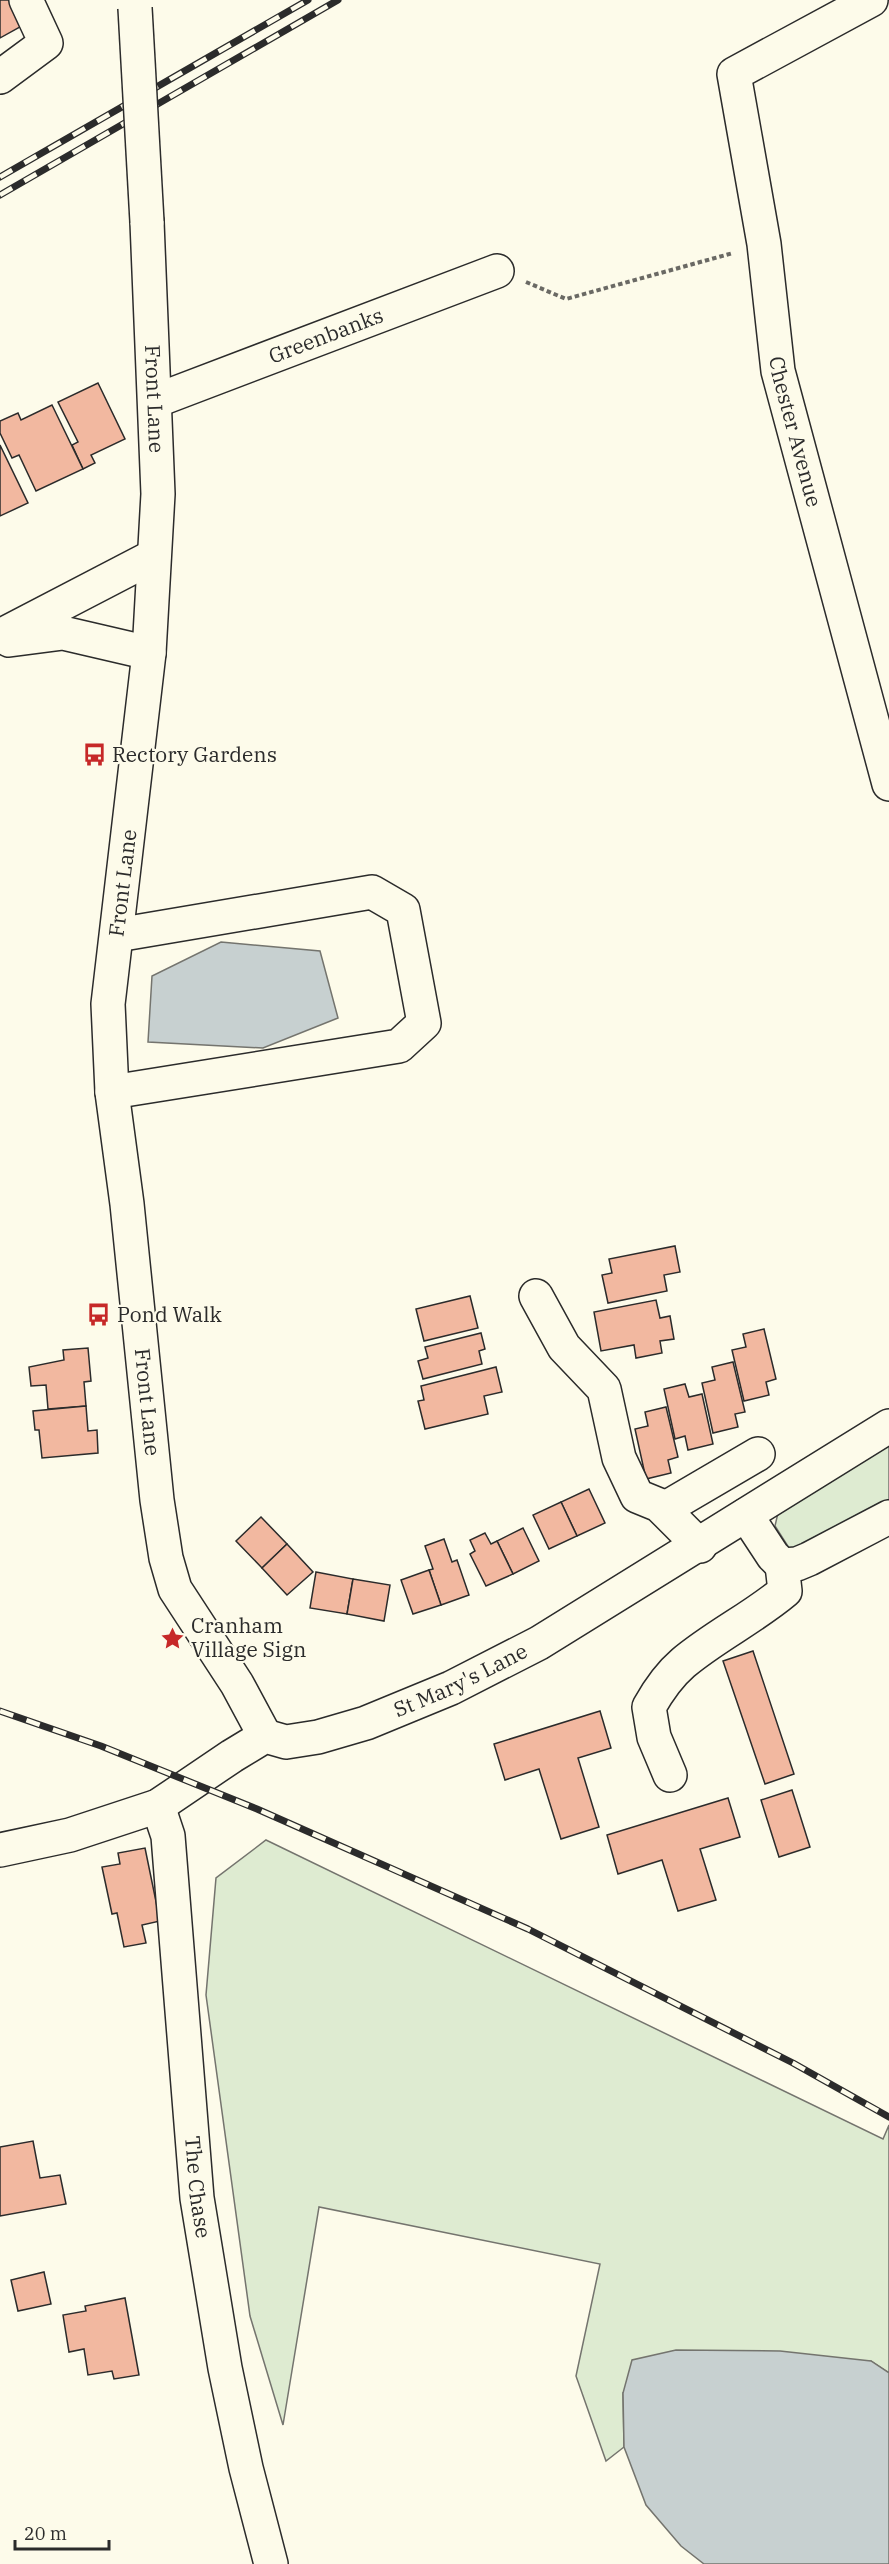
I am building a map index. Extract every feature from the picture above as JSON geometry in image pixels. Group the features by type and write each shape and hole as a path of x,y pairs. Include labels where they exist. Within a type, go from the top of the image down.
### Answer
{"street":[{"path":"0,77 46,43 26,0"},
{"name":"Chester Avenue","path":"871,0 734,74 764,244 778,371 889,784"},
{"name":"Front Lane","path":"134,4 147,222 158,494 149,653 108,1004 112,1092 127,1204 156,1489 166,1558 175,1588 237,1684 265,1736"},
{"name":"Greenbanks","path":"155,401 497,271"},
{"path":"0,636 154,556"},
{"path":"0,642 63,633 149,653"},
{"path":"112,1092 399,1046 424,1023 403,910 372,892 117,935"},
{"path":"536,1296 564,1347 604,1389 619,1458 637,1496 660,1504 700,1545"},
{"name":"St Mary's Lane","path":"265,1736 286,1742 318,1737 366,1723 451,1688 539,1643 889,1426"},
{"path":"664,1509 758,1454"},
{"path":"670,1775 654,1737 649,1707 660,1687 682,1664 760,1612 785,1591 782,1565 773,1556 746,1515"},
{"path":"782,1565 797,1564 809,1559 889,1517"},
{"path":"0,1850 70,1835 159,1806 265,1736"},
{"name":"The Chase","path":"159,1806 168,1836 197,2198 225,2368 246,2468 271,2564"}],"path":[{"path":"497,271 566,299 764,244"}],"green space":[{"path":"889,1439 889,1507 814,1548 789,1548 775,1526 780,1504"},
{"path":"266,1840 883,2139 889,2125 889,2373 871,2361 623,2393 624,2447 606,2461 576,2376 600,2264 319,2207 283,2425 250,2316 206,1995 216,1878"}],"shaded area":[{"path":"221,942 320,951 338,1018 263,1048 148,1042 152,976"},
{"path":"676,2350 780,2351 871,2361 889,2373 889,2564 704,2564 681,2546 646,2505 624,2447 623,2393 632,2360"}],"building":[{"path":"0,0 17,0 29,22 0,38"},
{"path":"98,383 125,439 91,455 95,463 83,469 72,445 78,442 58,402"},
{"path":"52,405 83,469 36,491 19,455 12,458 0,433 0,421 18,413 21,420"},
{"path":"0,445 28,503 0,516"},
{"path":"675,1246 680,1272 664,1275 667,1291 608,1303 602,1275 612,1273 609,1259"},
{"path":"470,1296 478,1328 424,1341 416,1309"},
{"path":"656,1300 660,1318 670,1316 674,1339 660,1341 662,1353 636,1358 634,1345 601,1351 594,1312"},
{"path":"764,1329 776,1379 766,1382 769,1395 744,1401 732,1350 746,1347 743,1334"},
{"path":"481,1333 485,1349 479,1351 482,1364 423,1379 418,1361 428,1358 425,1347"},
{"path":"88,1348 91,1381 84,1382 86,1406 48,1409 46,1385 31,1386 29,1367 64,1360 63,1350"},
{"path":"733,1362 745,1412 735,1414 738,1427 713,1433 702,1383 715,1380 712,1367"},
{"path":"496,1367 502,1392 484,1396 488,1414 425,1429 418,1401 424,1400 421,1386"},
{"path":"685,1384 689,1397 702,1394 713,1444 688,1450 685,1436 675,1439 664,1389"},
{"path":"86,1406 88,1431 97,1430 98,1453 42,1458 39,1430 35,1430 33,1411"},
{"path":"666,1407 678,1457 668,1460 671,1473 646,1479 635,1429 648,1426 645,1412"},
{"path":"589,1489 605,1523 577,1536 561,1502"},
{"path":"561,1502 577,1536 549,1549 533,1515"},
{"path":"261,1517 287,1544 262,1568 236,1541"},
{"path":"523,1528 539,1561 513,1574 497,1541"},
{"path":"485,1533 491,1544 497,1541 513,1574 486,1586 470,1554 475,1551 470,1540"},
{"path":"444,1539 452,1562 457,1560 469,1595 441,1605 429,1570 433,1569 425,1546"},
{"path":"287,1544 313,1572 287,1595 262,1568"},
{"path":"429,1570 441,1605 413,1614 401,1580"},
{"path":"316,1572 353,1579 347,1614 310,1608"},
{"path":"353,1579 390,1585 384,1621 347,1614"},
{"path":"753,1651 794,1774 765,1784 723,1661"},
{"path":"600,1711 611,1748 578,1758 599,1827 561,1839 539,1769 505,1780 494,1744"},
{"path":"792,1790 810,1847 779,1857 761,1800"},
{"path":"728,1798 740,1837 700,1849 716,1900 678,1911 662,1860 618,1874 607,1835"},
{"path":"145,1848 160,1921 142,1925 146,1943 124,1947 117,1913 112,1914 102,1867 120,1864 118,1853"},
{"path":"33,2141 40,2178 60,2175 66,2204 0,2216 0,2147"},
{"path":"44,2272 51,2304 18,2311 11,2280"},
{"path":"125,2298 139,2375 114,2379 112,2371 88,2375 84,2349 69,2352 63,2315 86,2311 85,2306"}],"railway":[{"path":"0,177 308,0"},
{"path":"0,195 338,0"},
{"path":"0,1711 101,1746 257,1809 528,1929 793,2063 889,2117"}],"place":[{"name":"Rectory Gardens","path":"94,755"},
{"name":"Pond Walk","path":"99,1315"},
{"name":"Cranham Village Sign","path":"173,1638"}]}
